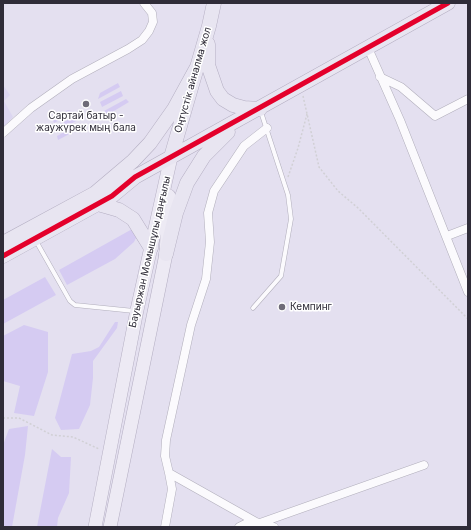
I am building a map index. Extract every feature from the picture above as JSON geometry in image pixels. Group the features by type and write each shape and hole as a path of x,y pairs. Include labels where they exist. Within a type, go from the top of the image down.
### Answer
{"highway":[{"name":"Оңтүстік айналма жол","path":"171,157 209,26 214,3"},
{"path":"3,243 96,199 106,187 135,177 266,106 448,3"},
{"path":"209,26 208,65 217,91 224,99 233,105 244,108 266,106"},
{"path":"3,256 34,239 96,199 150,142 174,109 197,67"},
{"path":"166,254 181,197 193,172 218,141 234,127 266,106"},
{"path":"96,199 127,214 138,226 151,248"}],"main road":[{"name":"Бауыржан Момышұлы даңғылы","path":"94,527 136,312 171,157"},
{"name":"Бауыржан Момышұлы даңғылы","path":"110,527 166,254 171,157"}],"street":[{"path":"3,133 31,108 72,79 128,50 142,40 149,31 153,22 152,12 146,5"},
{"path":"368,48 400,120 468,292"},
{"path":"380,77 401,87 435,116 468,99"},
{"path":"165,527 172,489 170,473 165,456 166,440 191,326 206,279 210,242 208,213 214,191 244,146 267,128"},
{"path":"447,236 468,228"},
{"path":"239,527 249,522 258,522 424,465"},
{"path":"170,473 258,522 274,527"}],"lane":[{"path":"253,308 281,276 290,219 288,195 267,128 266,106"},
{"path":"34,239 70,301 75,305 136,312"}],"path":[{"path":"300,87 308,112 319,168 338,191 358,208 468,320"},
{"path":"285,184 298,148 308,112"},
{"path":"3,418 18,418 52,435 73,437 108,454"}],"shaded area":[{"path":"118,83 120,87 98,99 100,93"},
{"path":"3,85 10,95 4,101 13,117 3,128"},
{"path":"121,91 123,96 102,107 100,102"},
{"path":"126,99 129,102 109,114 105,113 104,111"},
{"path":"68,110 74,112 54,123 52,118"},
{"path":"75,116 78,120 58,131 56,126"},
{"path":"79,124 79,129 58,140 57,136"},
{"path":"134,228 140,230 134,242 115,259 67,285 59,270"},
{"path":"45,277 56,295 3,324 3,300"},
{"path":"115,322 118,322 117,328 93,361 90,405 79,429 61,430 55,418 72,354 91,351 99,347"},
{"path":"24,325 48,332 48,372 34,416 14,413 20,386 3,381 3,336"},
{"path":"28,426 25,455 12,527 3,527 3,445 9,429"},
{"path":"52,449 61,457 71,457 69,493 58,518 57,527 37,527"}],"transit line":[{"path":"3,256 112,196 135,177 448,3"}],"place":[{"name":"Сартай батыр - жаужүрек мың бала","path":"86,104"},
{"name":"Кемпинг","path":"282,307"}]}
